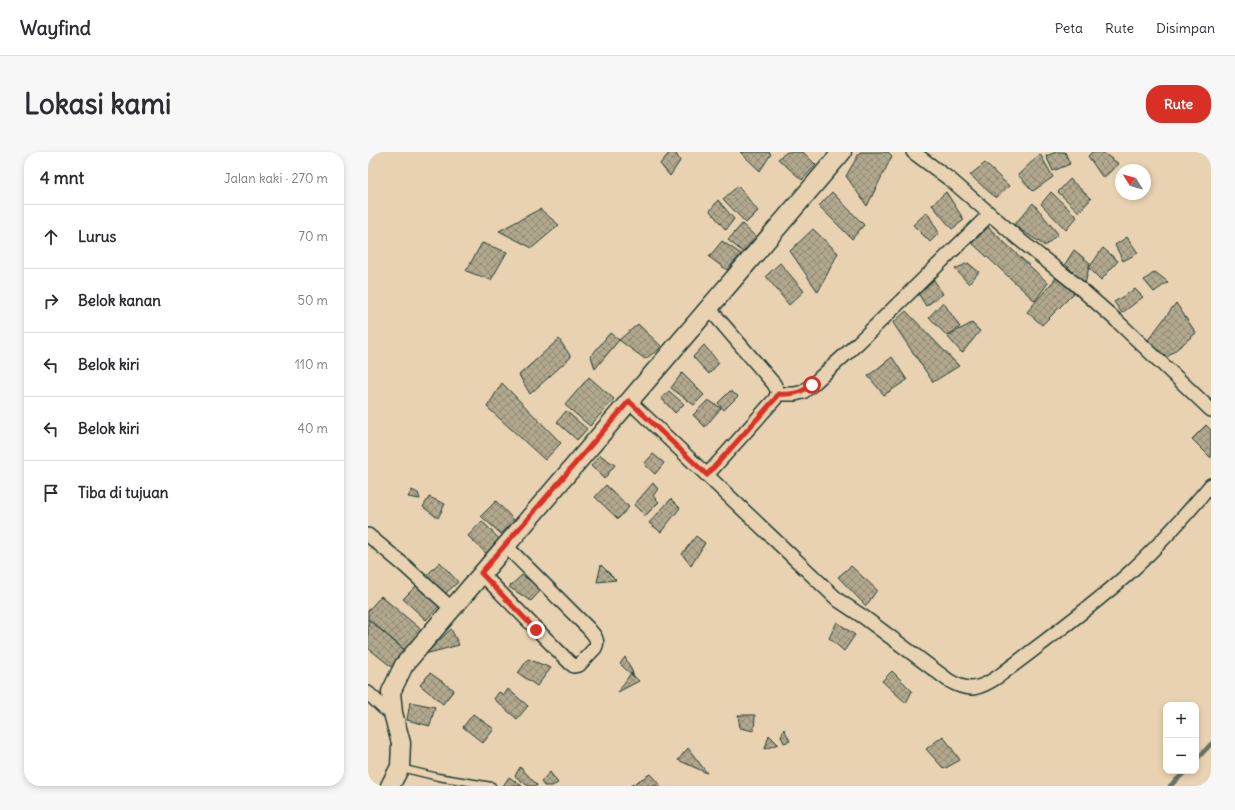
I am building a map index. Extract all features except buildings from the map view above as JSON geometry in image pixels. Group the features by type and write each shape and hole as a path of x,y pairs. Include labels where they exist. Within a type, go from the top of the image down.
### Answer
{"street":[{"path":"390,786 400,767 401,743 393,713 391,692 404,665 451,608 842,152"},
{"path":"914,152 1073,282 1211,410"},
{"path":"778,394 795,394 803,392 820,378 990,214"},
{"path":"707,475 778,394 778,389 774,384 708,307"},
{"path":"629,401 838,600 865,618 948,680 956,685 969,689 984,686 999,676 1105,594 1159,544 1211,485"},
{"path":"368,535 451,608"},
{"path":"481,573 570,664 576,666 579,665 595,648 597,645 597,639 588,628 505,545"},
{"path":"368,693 385,709 393,713"}],"lane":[{"path":"400,767 438,777 492,786"}],"waterway":[{"path":"1199,757 1211,744"},
{"path":"1170,786 1183,774"}],"route":[{"path":"536,630 481,573 629,401 707,475 777,397 778,394 787,395 803,392 812,385"}]}
